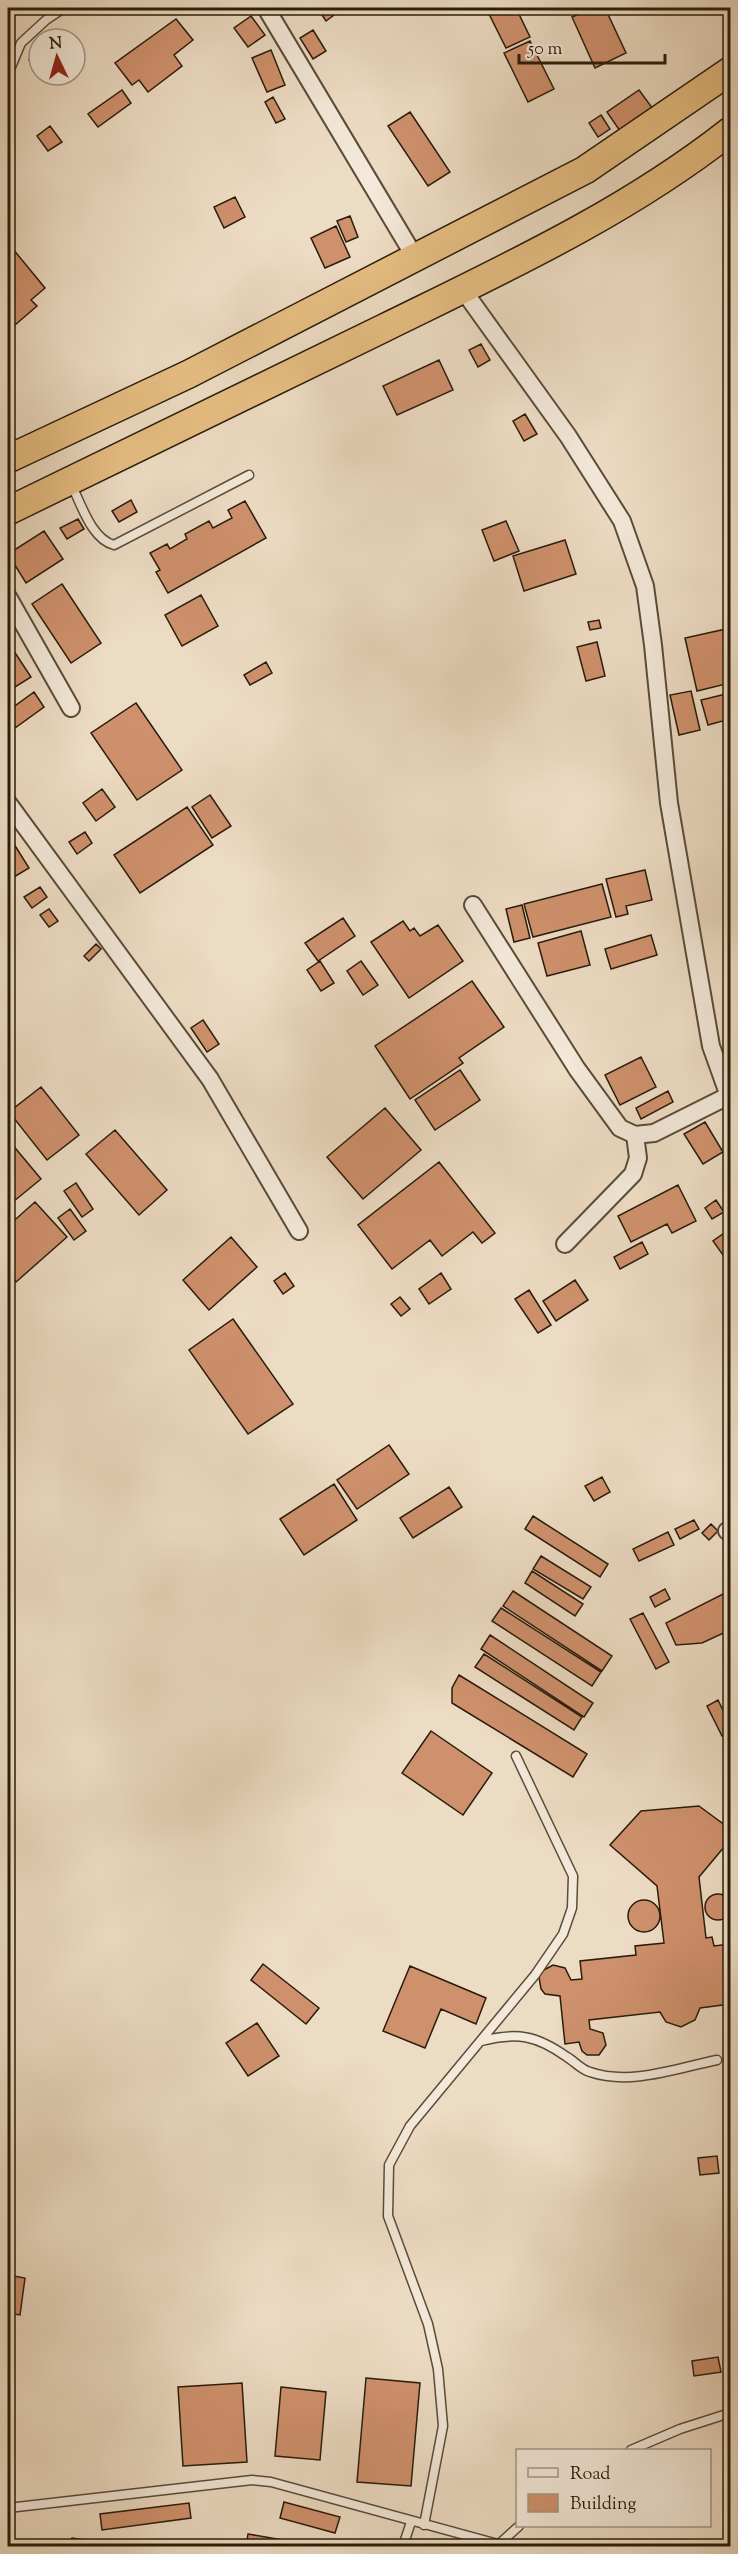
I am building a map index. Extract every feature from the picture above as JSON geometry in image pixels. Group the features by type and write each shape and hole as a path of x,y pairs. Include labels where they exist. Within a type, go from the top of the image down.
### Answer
{"highway":[{"path":"8,459 189,374 585,170 730,70"},
{"path":"8,511 463,290 608,213 707,149 730,131"}],"street":[{"path":"266,8 416,259"},
{"path":"463,290 568,436 622,521 645,586 654,645 669,804 711,1046 729,1098 654,1132 635,1135 620,1128 577,1069 473,905"},
{"path":"8,597 71,708"},
{"path":"8,803 210,1079 299,1231"},
{"path":"565,1244 633,1174 638,1158 635,1135"}],"lane":[{"path":"8,74 21,43 46,20 64,8"},
{"path":"70,481 98,535 105,543 114,545 249,475"},
{"path":"424,2525 443,2426 438,2369 428,2324 388,2216 389,2165 411,2126 535,1975 563,1934 572,1908 573,1876 516,1756"},
{"path":"481,2041 506,2035 528,2036 565,2055 588,2072 609,2077 634,2078 717,2060"},
{"path":"635,2449 680,2429 730,2413"},
{"path":"8,2508 252,2480 271,2482 502,2546 518,2527"},
{"path":"403,2547 411,2522"},
{"path":"465,2547 467,2536"}],"building":[{"path":"339,8 341,10 326,21 318,9"},
{"path":"486,8 516,8 530,37 506,48"},
{"path":"593,8 605,8 626,53 595,68 572,17"},
{"path":"251,16 265,35 248,47 234,28"},
{"path":"176,19 193,40 174,55 182,66 148,92 139,80 132,85 115,63"},
{"path":"313,30 326,51 313,59 300,38"},
{"path":"530,41 554,89 528,102 504,53"},
{"path":"271,50 285,85 267,92 252,58"},
{"path":"122,90 131,103 98,127 88,114"},
{"path":"639,90 653,109 620,131 607,112"},
{"path":"273,97 285,119 276,123 265,102"},
{"path":"410,112 450,172 428,186 388,126"},
{"path":"601,115 610,129 598,137 589,123"},
{"path":"50,126 62,142 48,151 37,136"},
{"path":"235,197 245,217 224,228 214,207"},
{"path":"350,216 358,237 346,242 337,221"},
{"path":"336,226 350,257 325,268 311,238"},
{"path":"8,243 45,288 31,300 37,306 15,325 8,319"},
{"path":"481,344 490,360 478,367 469,350"},
{"path":"439,360 453,390 397,415 383,386"},
{"path":"525,414 537,434 524,441 513,421"},
{"path":"131,500 137,512 119,522 112,511"},
{"path":"245,501 266,538 168,593 156,572 160,570 150,553 167,544 170,549 187,539 185,534 209,521 213,528 232,518 228,510"},
{"path":"78,519 84,529 67,539 60,528"},
{"path":"506,521 519,551 494,561 482,530"},
{"path":"44,531 63,559 26,583 8,554"},
{"path":"565,540 576,574 524,591 513,556"},
{"path":"62,584 101,643 71,663 32,604"},
{"path":"201,595 218,626 182,646 165,615"},
{"path":"599,620 601,628 590,630 588,622"},
{"path":"726,629 730,648 730,683 697,691 685,638"},
{"path":"8,642 31,677 15,687 8,676"},
{"path":"597,642 605,676 586,681 577,647"},
{"path":"266,662 272,673 250,685 244,675"},
{"path":"691,691 700,730 679,735 670,695"},
{"path":"34,692 44,707 15,728 8,717 8,711"},
{"path":"730,693 730,719 708,725 701,700"},
{"path":"136,703 182,770 137,800 91,733"},
{"path":"102,789 115,807 96,821 83,803"},
{"path":"210,795 231,826 212,838 192,807"},
{"path":"187,807 213,845 140,893 114,855"},
{"path":"85,832 92,843 77,854 69,842"},
{"path":"9,836 29,868 14,877 8,868"},
{"path":"645,870 652,900 626,906 628,914 616,917 606,879"},
{"path":"602,884 611,917 533,937 524,904"},
{"path":"40,887 47,897 32,908 24,897"},
{"path":"522,905 530,938 514,942 506,909"},
{"path":"49,909 58,921 49,927 40,915"},
{"path":"343,918 355,936 318,961 305,943"},
{"path":"403,921 410,931 414,928 420,936 438,925 463,961 409,998 371,942"},
{"path":"581,931 590,965 547,976 538,943"},
{"path":"651,935 657,955 611,969 605,949"},
{"path":"96,944 101,949 89,961 84,956"},
{"path":"320,961 334,983 321,991 307,970"},
{"path":"361,961 378,985 363,995 347,971"},
{"path":"472,981 504,1027 459,1058 463,1063 410,1099 375,1046"},
{"path":"203,1020 219,1044 207,1052 191,1028"},
{"path":"641,1057 656,1087 620,1105 605,1075"},
{"path":"460,1070 480,1100 435,1130 415,1100"},
{"path":"41,1087 79,1135 47,1160 9,1112"},
{"path":"668,1091 673,1102 641,1119 636,1108"},
{"path":"385,1108 421,1150 363,1199 327,1157"},
{"path":"705,1122 723,1152 703,1164 684,1134"},
{"path":"115,1130 167,1190 139,1215 86,1154"},
{"path":"11,1143 41,1179 8,1206 8,1145"},
{"path":"439,1162 495,1233 482,1243 473,1232 442,1256 430,1240 392,1269 358,1225"},
{"path":"76,1183 93,1209 82,1217 64,1191"},
{"path":"678,1185 696,1221 672,1233 667,1224 631,1242 618,1216"},
{"path":"716,1200 724,1212 712,1219 705,1208"},
{"path":"35,1202 67,1237 16,1282 8,1273 8,1226"},
{"path":"70,1209 86,1231 74,1240 58,1218"},
{"path":"727,1231 730,1235 730,1265 713,1241"},
{"path":"231,1237 257,1267 209,1310 183,1280"},
{"path":"642,1242 648,1254 620,1269 614,1257"},
{"path":"285,1273 294,1286 283,1294 274,1281"},
{"path":"441,1273 451,1289 429,1304 419,1289"},
{"path":"575,1280 588,1300 556,1321 543,1301"},
{"path":"529,1290 551,1325 538,1333 515,1299"},
{"path":"400,1297 410,1309 401,1316 391,1304"},
{"path":"233,1319 293,1404 248,1434 189,1350"},
{"path":"389,1445 409,1474 357,1509 337,1480"},
{"path":"602,1477 610,1492 594,1501 585,1486"},
{"path":"334,1484 357,1520 304,1555 280,1519"},
{"path":"449,1487 462,1507 413,1538 400,1518"},
{"path":"533,1516 608,1564 600,1577 525,1529"},
{"path":"694,1520 699,1529 680,1539 675,1529"},
{"path":"711,1524 718,1531 709,1540 702,1533"},
{"path":"668,1532 674,1545 639,1561 633,1549"},
{"path":"541,1556 591,1587 583,1599 533,1569"},
{"path":"532,1571 583,1604 575,1616 525,1583"},
{"path":"665,1589 670,1599 655,1607 650,1597"},
{"path":"513,1591 612,1656 602,1671 503,1606"},
{"path":"725,1593 730,1603 730,1630 702,1643 676,1645 666,1623"},
{"path":"501,1608 601,1672 592,1686 492,1621"},
{"path":"643,1613 669,1662 656,1669 630,1619"},
{"path":"490,1635 593,1703 584,1717 481,1649"},
{"path":"484,1654 582,1717 574,1730 475,1667"},
{"path":"459,1675 587,1754 573,1777 452,1703 452,1688"},
{"path":"718,1700 730,1725 730,1732 722,1736 707,1706"},
{"path":"431,1731 492,1773 463,1815 402,1773"},
{"path":"699,1806 730,1829 730,1840 699,1877 706,1938 712,1937 714,1946 730,1944 730,2004 700,2008 695,2020 681,2027 666,2022 660,2012 589,2020 590,2029 603,2033 606,2045 599,2055 587,2055 582,2051 579,2042 565,2044 560,1996 545,1994 541,1989 539,1977 542,1971 553,1965 565,1968 571,1980 582,1979 580,1961 636,1955 635,1946 664,1943 657,1886 610,1845 641,1811"},
{"path":"718,1894 727,1898 731,1907 727,1916 718,1920 709,1916 705,1907 709,1898"},
{"path":"644,1900 655,1905 660,1916 655,1927 644,1932 633,1927 628,1916 633,1905"},
{"path":"263,1964 319,2008 306,2024 251,1980"},
{"path":"410,1966 486,1998 476,2024 441,2009 425,2048 383,2031"},
{"path":"257,2023 279,2056 248,2076 226,2043"},
{"path":"717,2156 719,2173 700,2175 698,2158"},
{"path":"8,2275 25,2278 20,2315 8,2313"},
{"path":"718,2357 721,2372 694,2376 692,2361"},
{"path":"366,2378 420,2383 411,2486 357,2482"},
{"path":"242,2383 247,2462 183,2466 178,2387"},
{"path":"281,2387 326,2392 320,2460 275,2456"},
{"path":"284,2502 340,2517 335,2533 280,2518"},
{"path":"189,2503 191,2518 102,2530 100,2514"},
{"path":"248,2534 318,2546 246,2546"},
{"path":"72,2538 124,2546 71,2546"}]}
